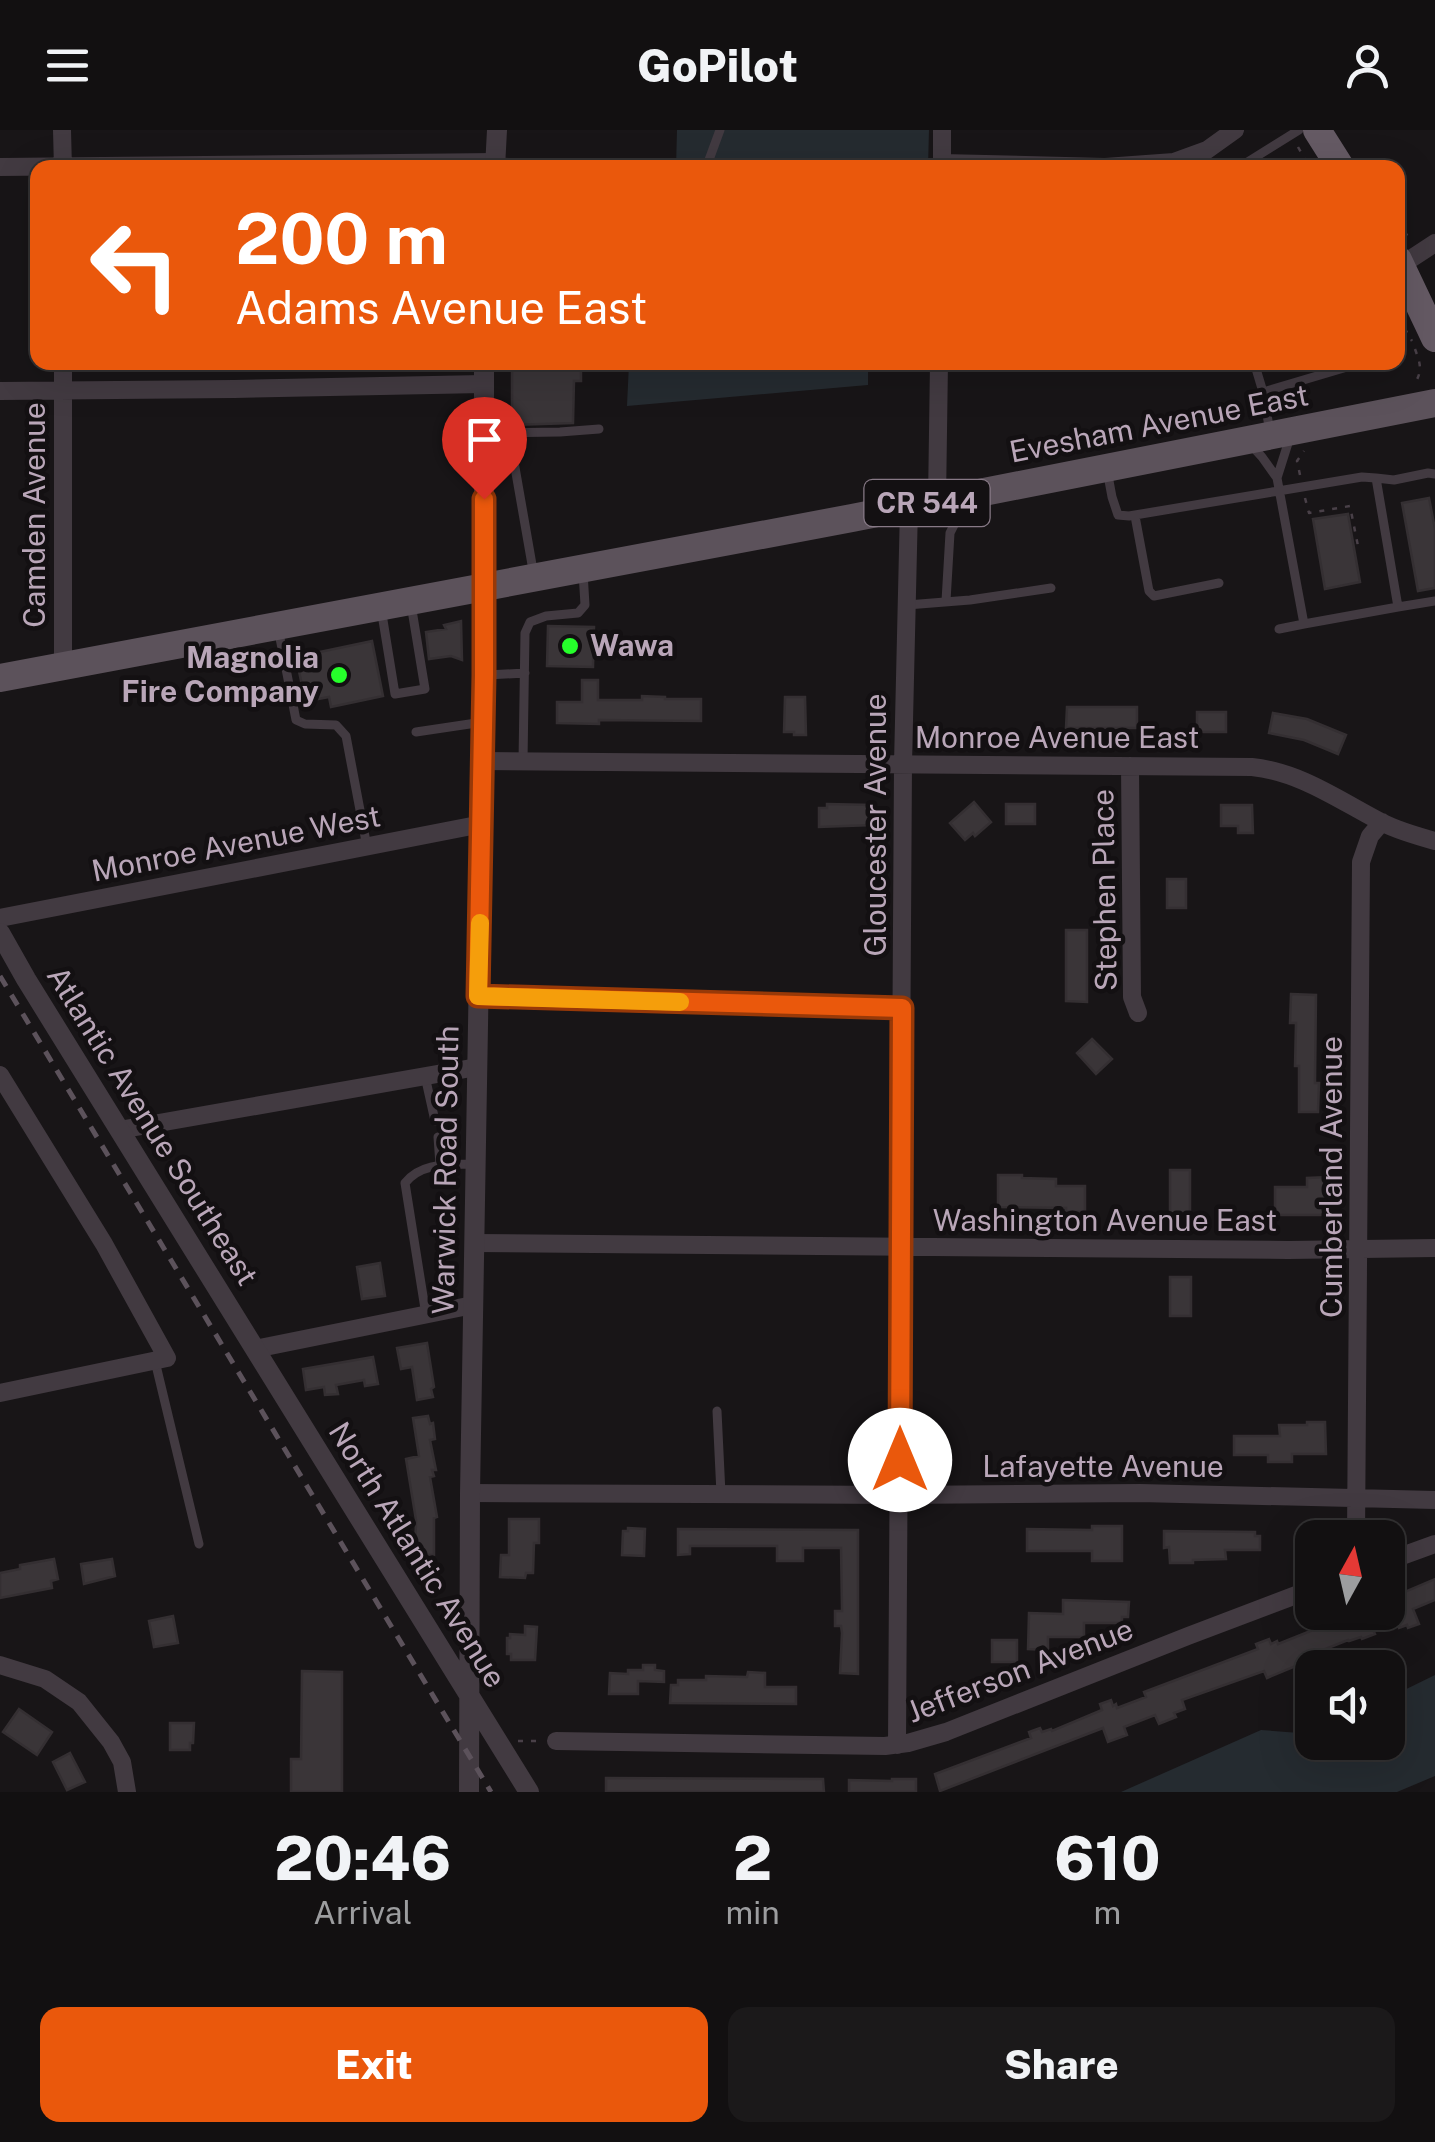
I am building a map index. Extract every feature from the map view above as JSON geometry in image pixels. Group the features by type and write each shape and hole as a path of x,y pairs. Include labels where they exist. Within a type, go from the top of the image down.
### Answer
{"highway":[{"path":"1302,132 1333,160"},
{"path":"1405,276 1435,338"}],"main road":[{"name":"Evesham Avenue East","path":"483,586 1278,439 1430,404"},
{"name":"CR 544","path":"0,678 483,586"}],"street":[{"path":"62,130 62,160"},
{"path":"495,160 497,130"},
{"path":"942,130 942,160"},
{"path":"1186,160 1235,130"},
{"path":"0,167 30,167"},
{"path":"1405,260 1435,244"},
{"name":"Camden Avenue","path":"62,667 63,370"},
{"path":"940,370 948,499"},
{"path":"0,390 483,373"},
{"name":"Warwick Road South","path":"469,1792 470,1493 484,675 483,373"},
{"name":"Gloucester Avenue","path":"897,1745 903,764 909,507"},
{"name":"Monroe Avenue East","path":"482,760 1252,767 1275,770 1408,834 1435,841"},
{"name":"Stephen Place","path":"1130,766 1132,997 1138,1013"},
{"name":"Cumberland Avenue","path":"1356,1520 1362,862 1370,836 1382,822"},
{"name":"Monroe Avenue West","path":"0,918 482,824"},
{"name":"Atlantic Avenue Southeast","path":"0,933 255,1349"},
{"path":"478,996 902,1008"},
{"path":"119,1130 477,1067"},
{"path":"0,1075 104,1244 161,1360 0,1393"},
{"name":"Washington Avenue East","path":"474,1242 1435,1248"},
{"path":"255,1349 473,1305"},
{"name":"North Atlantic Avenue","path":"255,1349 528,1792"},
{"name":"Lafayette Avenue","path":"470,1493 1140,1493 1435,1500"},
{"path":"1405,1555 1435,1544"},
{"name":"Jefferson Avenue","path":"556,1741 897,1745 946,1732 1295,1596"},
{"path":"0,1666 45,1679 79,1702 122,1762 126,1792"}],"lane":[{"path":"709,160 720,130"},
{"path":"1252,160 1302,132"},
{"path":"1256,370 1278,439 1277,478 1304,624"},
{"path":"1263,392 1337,370"},
{"path":"484,443 599,429"},
{"path":"1277,478 1262,457 1278,439"},
{"path":"484,443 514,456 534,576"},
{"path":"1106,468 1118,515 1135,516 1362,476 1394,480 1435,474"},
{"path":"1376,478 1398,607"},
{"path":"946,602 950,533 956,520 948,499"},
{"path":"1135,516 1149,591 1154,596 1219,583"},
{"path":"523,761 525,634 530,622 578,612 584,604 583,567"},
{"path":"906,604 1051,588"},
{"path":"381,605 395,694 425,689 410,600"},
{"path":"1279,629 1435,602"},
{"path":"278,625 296,720 336,725 346,736 367,847"},
{"path":"484,675 525,673"},
{"path":"416,732 483,722"},
{"path":"425,1076 435,1121"},
{"path":"438,1137 440,1165"},
{"path":"426,1315 405,1183 413,1173 440,1165 476,1164"},
{"path":"161,1360 200,1544"},
{"path":"717,1411 720,1494"}],"path":[{"path":"1302,132 1308,160"},
{"path":"1405,329 1421,365 1415,383 1430,404"},
{"path":"1278,439 1296,461 1309,513 1350,506 1358,546 1354,547"},
{"path":"497,1741 556,1741"}],"shaded area":[{"path":"677,130 929,130 928,160 676,160"},
{"path":"629,370 868,370 868,385 627,406"},
{"path":"1435,1675 1435,1776 1397,1792 1121,1792 1261,1730 1295,1733 1295,1760 1405,1760 1405,1690"}],"building":[{"path":"512,370 581,370 581,381 574,381 573,423 512,425"},
{"path":"1429,498 1435,529 1435,588 1418,591 1402,503"},
{"path":"1348,514 1360,582 1325,589 1313,519"},
{"path":"461,621 462,660 451,656 429,659 426,632 446,629 444,625"},
{"name":"Wawa","path":"548,626 594,627 593,667 547,666"},
{"name":"Magnolia Fire Company","path":"372,641 383,696 331,707 329,697 318,699 316,692 304,695 296,657"},
{"path":"582,680 598,680 598,700 642,700 642,696 701,699 701,721 557,723 557,702 582,702"},
{"path":"785,697 805,697 806,735 784,732"},
{"path":"1067,707 1137,707 1137,728 1066,728"},
{"path":"1197,712 1226,712 1226,732 1197,732"},
{"path":"1273,713 1307,719 1346,735 1338,754 1304,740 1269,733"},
{"path":"974,802 991,822 965,840 950,823"},
{"path":"827,804 873,805 873,825 819,827 819,808 827,808"},
{"path":"1006,804 1035,804 1035,824 1006,824"},
{"path":"1221,805 1252,805 1253,833 1238,833 1238,826 1221,826"},
{"path":"1167,879 1186,879 1186,908 1167,908"},
{"path":"1066,930 1087,930 1087,1002 1066,1001"},
{"path":"1291,994 1316,995 1318,1112 1299,1112 1299,1066 1295,1066 1296,1023 1290,1023"},
{"path":"1092,1039 1112,1059 1096,1074 1077,1053"},
{"path":"1170,1170 1190,1170 1190,1214 1170,1213"},
{"path":"998,1175 1056,1179 1056,1186 1085,1186 1085,1212 998,1207"},
{"path":"1328,1177 1328,1215 1275,1215 1275,1187 1307,1187 1307,1178"},
{"path":"380,1263 385,1296 362,1299 357,1267"},
{"path":"1170,1277 1191,1277 1191,1316 1170,1316"},
{"path":"427,1343 433,1397 417,1400 412,1367 401,1369 397,1348"},
{"path":"373,1357 378,1384 365,1386 364,1380 336,1385 338,1394 325,1395 324,1387 306,1390 303,1369"},
{"path":"428,1416 435,1439 430,1440 436,1470 432,1470 434,1476 430,1477 437,1517 434,1555 415,1555 416,1520 406,1459 419,1456 413,1418"},
{"path":"1325,1422 1326,1454 1292,1454 1292,1462 1268,1462 1268,1455 1234,1455 1234,1436 1280,1436 1279,1425"},
{"path":"509,1519 539,1519 533,1573 526,1573 525,1578 500,1577 501,1555 509,1555"},
{"path":"1092,1526 1122,1526 1122,1561 1092,1561 1092,1551 1027,1551 1027,1529 1092,1530"},
{"path":"645,1529 644,1556 622,1555 623,1531"},
{"path":"678,1529 858,1530 858,1674 840,1673 842,1633 841,1626 835,1626 835,1611 842,1611 841,1548 803,1548 803,1561 777,1561 777,1546 690,1546 690,1554 678,1555"},
{"path":"1164,1531 1255,1532 1255,1536 1260,1536 1260,1550 1225,1550 1226,1559 1170,1563 1169,1547 1164,1548"},
{"path":"54,1559 58,1579 51,1581 52,1588 0,1598 0,1573"},
{"path":"112,1559 115,1576 84,1584 81,1564"},
{"path":"1435,1579 1435,1600 1413,1609 1419,1624 1408,1628 1405,1626 1405,1592"},
{"path":"1063,1600 1129,1602 1128,1617 1122,1617 1122,1623 1084,1623 1084,1637 1048,1637 1048,1650 1028,1649 1029,1613 1063,1614"},
{"path":"173,1616 178,1643 154,1647 149,1621"},
{"path":"525,1626 537,1627 535,1660 511,1660 507,1638 510,1634 525,1635"},
{"path":"1313,1630 1373,1630 1375,1634 1323,1650 1295,1650 1295,1666 1267,1678 1264,1671 1182,1700 1185,1709 1159,1724 1155,1715 1124,1727 1127,1735 1108,1742 1103,1728 940,1791 935,1774 1031,1738 1029,1732 1040,1728 1042,1732 1052,1731 1102,1710 1100,1704 1111,1700 1117,1708 1146,1697 1144,1692 1258,1649 1256,1644 1269,1639 1271,1644"},
{"path":"992,1640 1017,1640 1017,1662 992,1662"},
{"path":"643,1665 655,1665 655,1670 664,1671 664,1682 638,1681 638,1694 609,1694 610,1673 628,1674 628,1670 643,1670"},
{"path":"302,1671 342,1672 342,1792 291,1792 291,1759 301,1759"},
{"path":"748,1672 765,1673 765,1687 796,1687 796,1704 670,1703 671,1685 678,1685 678,1680 747,1677"},
{"path":"19,1709 52,1732 37,1755 3,1732"},
{"path":"170,1723 194,1723 190,1750 170,1750"},
{"path":"70,1753 85,1782 67,1790 53,1762"},
{"path":"606,1778 823,1779 824,1792 606,1792"},
{"path":"916,1779 916,1792 849,1792 849,1780"}],"railway":[{"path":"0,976 491,1792"}],"slow traffic":[{"path":"480,923 478,996 680,1002"}],"place":[{"name":"Wawa","path":"570,646"},
{"name":"Magnolia Fire Company","path":"339,675"}],"route":[{"path":"484,499 478,996 902,1008 900,1460"}]}
